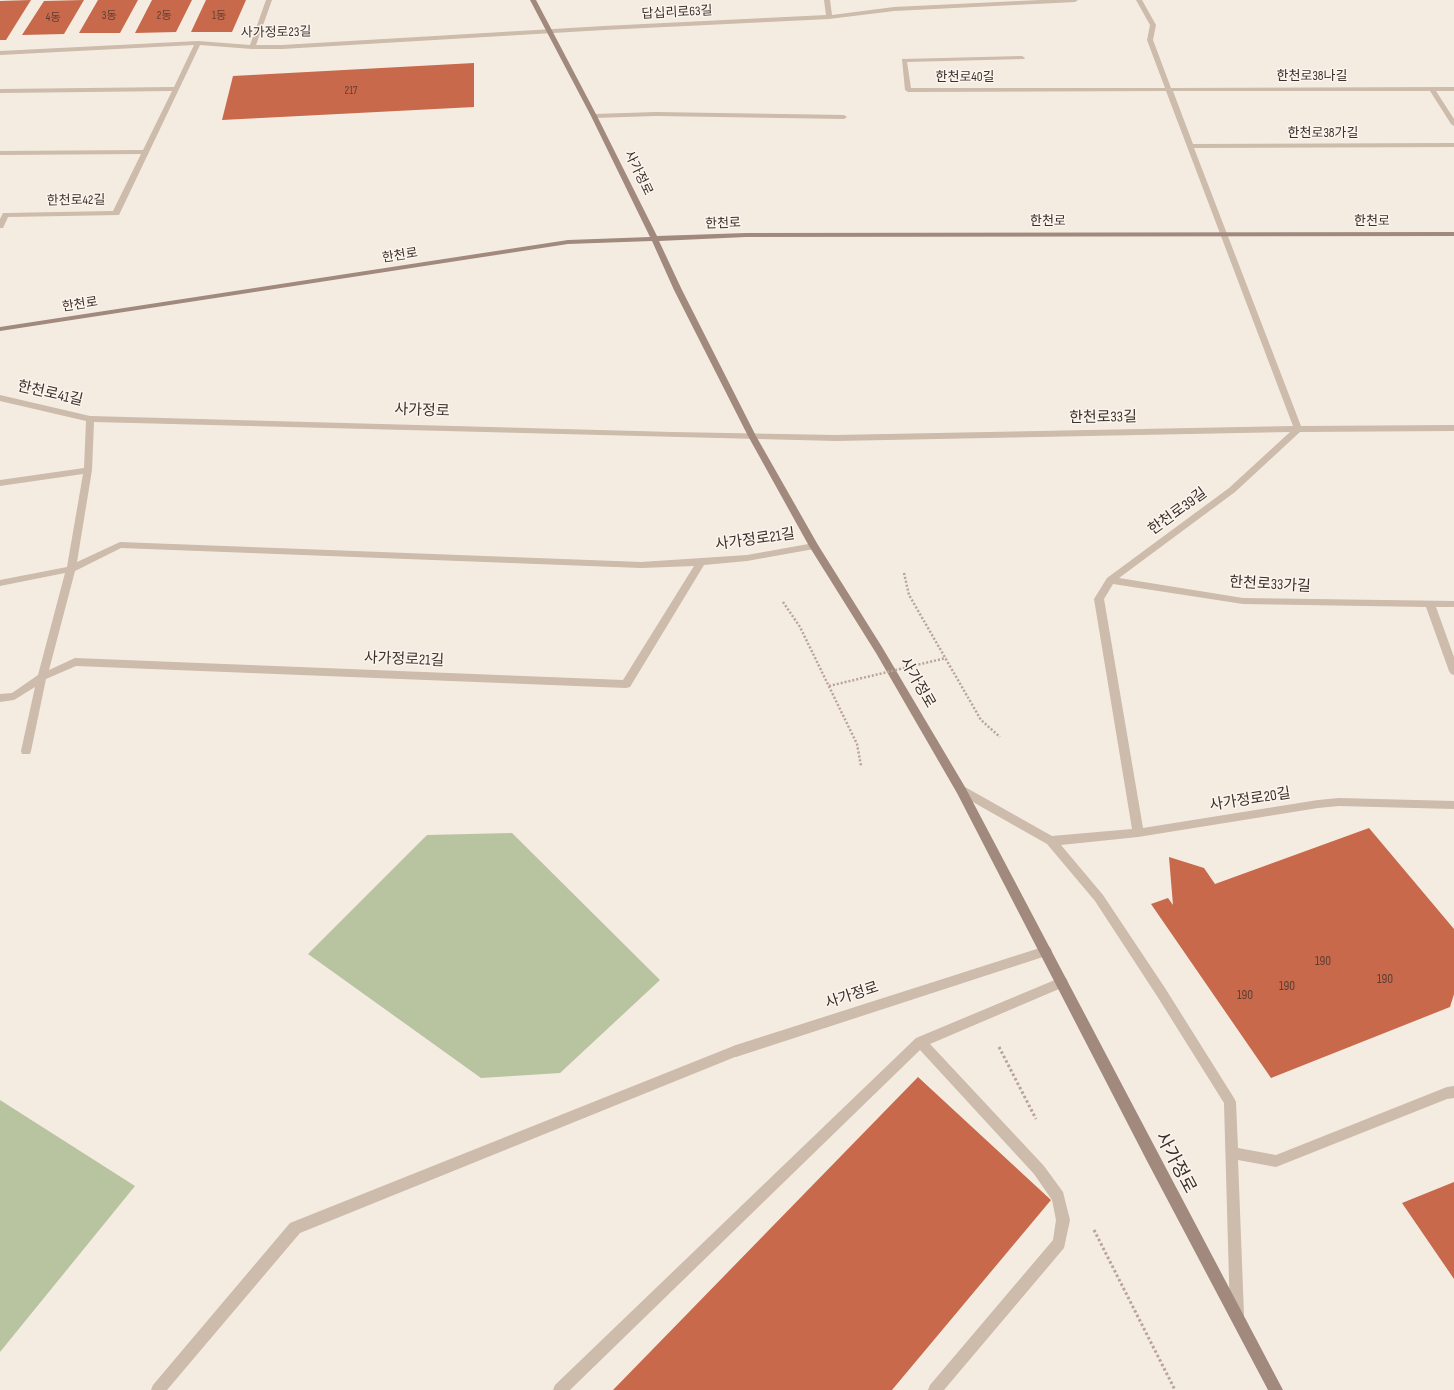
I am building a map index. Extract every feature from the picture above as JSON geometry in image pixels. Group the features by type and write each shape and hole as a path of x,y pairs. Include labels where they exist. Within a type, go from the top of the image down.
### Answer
{"main road":[{"name":"사가정로","path":"533,0 594,116 678,290 752,436 814,546 879,650 961,790 1238,1321 1276,1390"},
{"name":"한천로","path":"0,329 568,242 746,235 1454,234"}],"street":[{"path":"252,47 269,0"},
{"path":"827,0 829,17"},
{"name":"답십리로63길","path":"549,31 829,17 893,7 1075,0"},
{"path":"1139,0 1153,25 1150,40 1298,428"},
{"name":"사가정로23길","path":"1,54 198,43 252,47 290,46 549,31"},
{"name":"한천로42길","path":"0,226 6,215 116,212 198,43"},
{"name":"한천로40길","path":"1022,58 904,60 908,90 1169,90"},
{"name":"한천로38나길","path":"1169,90 1454,88"},
{"path":"0,91 175,89"},
{"path":"1432,89 1454,124"},
{"path":"594,116 656,114 844,117"},
{"name":"한천로38가길","path":"1191,146 1454,145"},
{"path":"0,152 146,152"},
{"name":"한천로41길","path":"0,398 90,419 88,470 71,569 42,677 26,751"},
{"name":"사가정로","path":"90,419 752,436"},
{"name":"한천로33길","path":"752,436 836,438 1298,428 1454,428"},
{"name":"한천로39길","path":"1138,833 1099,599 1110,580 1232,490 1298,428"},
{"path":"0,483 88,470"},
{"name":"사가정로21길","path":"71,569 120,545 633,564 700,562 747,558 814,546"},
{"name":"사가정로21길","path":"42,677 75,662 626,684 700,562"},
{"path":"0,583 71,569"},
{"name":"한천로33가길","path":"1110,580 1243,601 1454,604"},
{"path":"1430,604 1454,671"},
{"path":"0,698 14,696 42,677"},
{"path":"961,790 1051,841 1099,898 1161,992 1230,1102 1238,1321"},
{"name":"사가정로20길","path":"1051,841 1138,833 1318,804 1339,802 1454,805"},
{"name":"사가정로","path":"158,1390 295,1228 736,1051 1046,951"},
{"path":"560,1390 920,1042 1062,982"},
{"path":"920,1042 1039,1170 1058,1196 1063,1220 1059,1243 935,1390"},
{"path":"1231,1153 1276,1161 1447,1093 1454,1092"}],"path":[{"path":"904,574 908,595 981,720 1000,737"},
{"path":"783,602 800,626 857,744 861,766"},
{"path":"829,686 946,658"}],"green space":[{"path":"512,833 660,980 560,1073 481,1078 308,954 427,835"},
{"path":"0,1100 135,1186 0,1352"}],"building":[{"path":"31,0 6,40 0,40 0,1"},
{"path":"84,0 64,34 22,35 44,1"},
{"path":"98,0 138,0 120,33 79,33"},
{"path":"152,0 192,0 176,32 135,33"},
{"path":"206,0 246,0 232,32 191,32"},
{"path":"474,63 474,107 222,120 233,76"},
{"path":"1369,828 1454,929 1454,994 1450,1007 1271,1078 1151,904 1168,898 1173,905 1169,857 1204,868 1215,884"},
{"path":"918,1077 1051,1200 892,1390 613,1390"},
{"path":"1454,1182 1454,1279 1402,1203"}]}
